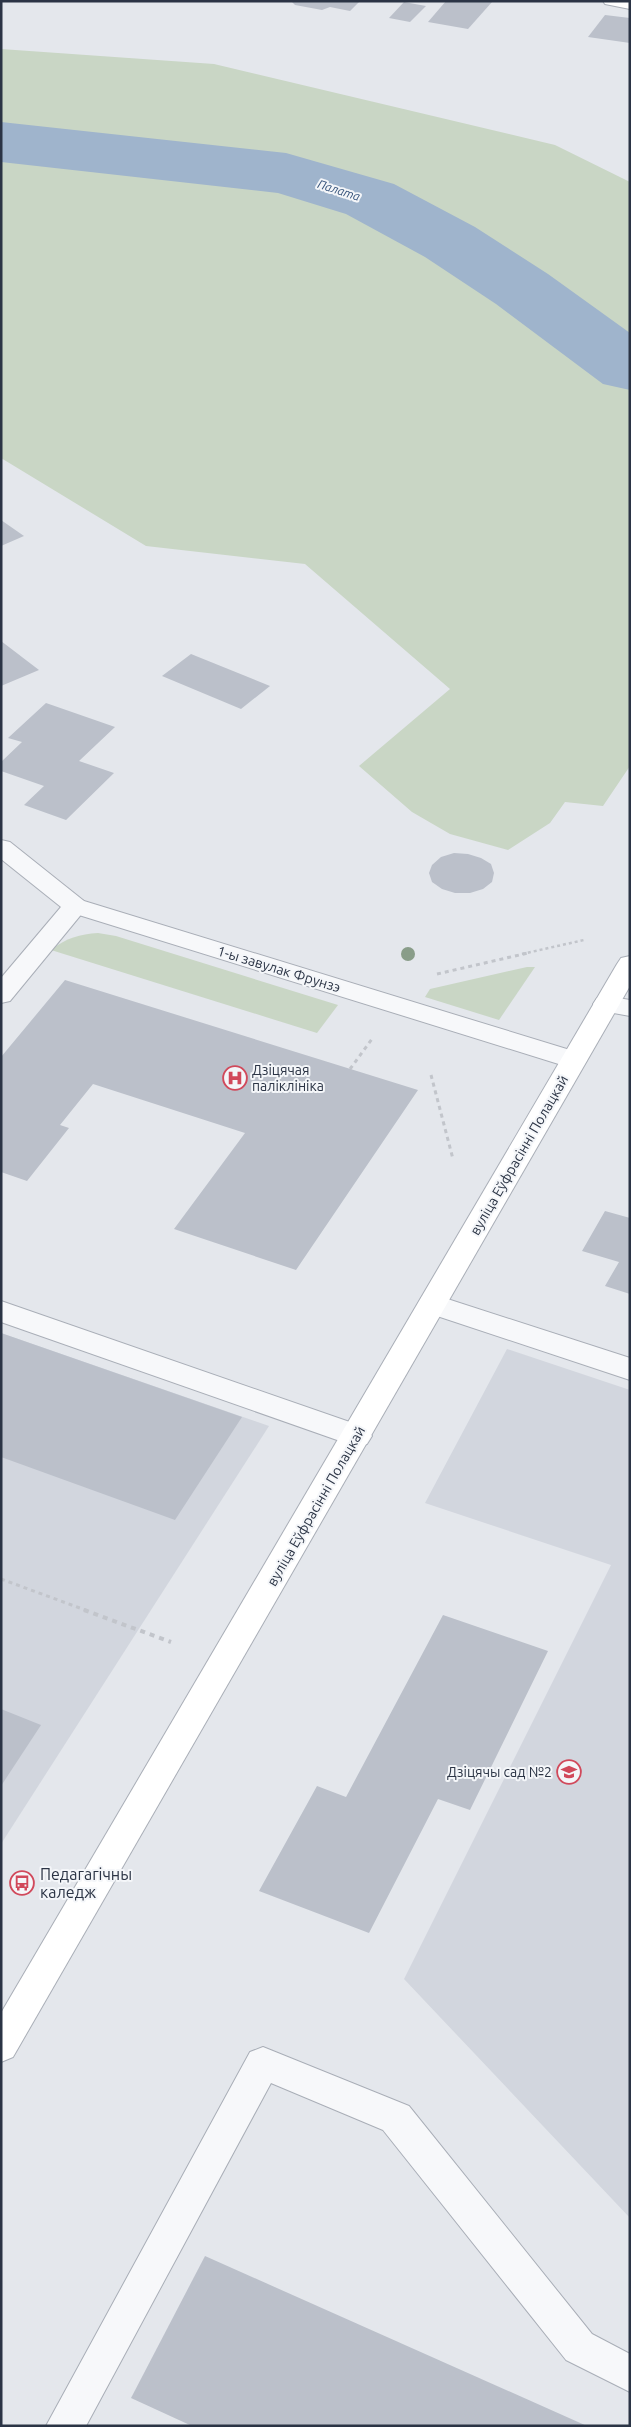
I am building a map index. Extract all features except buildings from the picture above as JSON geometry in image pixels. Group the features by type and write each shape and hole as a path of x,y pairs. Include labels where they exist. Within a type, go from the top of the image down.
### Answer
{"main road":[{"path":"611,1 630,4"},
{"name":"вуліца Еўфрасінні Полацкай","path":"5,2033 357,1436 574,1060 618,1006 630,964"}],"street":[{"name":"1-ы завулак Фрунзэ","path":"1,847 75,906 574,1060"},
{"path":"1,995 75,906"},
{"path":"432,1304 630,1368"},
{"path":"1,1311 357,1436"},
{"path":"65,2426 263,2063 396,2118 579,2347 630,2374"}],"path":[{"path":"483,963 584,940"},
{"path":"431,1075 452,1159"},
{"path":"1,1579 171,1642"}],"shaded area":[{"path":"1,1333 269,1426 1,1844"},
{"name":"Дзіцячы сад №2","path":"507,1349 630,1390 630,2218 404,1979 611,1565 425,1503"}],"green space":[{"path":"1,49 214,64 555,145 630,182 630,766 603,806 565,802 550,823 508,850 450,834 412,812 359,766 450,689 305,564 146,546 1,458"},
{"path":"98,933 116,936 338,1005 317,1033 51,950 73,937"},
{"path":"527,967 535,967 499,1020 425,997 430,989"}],"waterway":[{"name":"Палата","path":"1,142 286,173 370,199 450,242 522,289 630,368"}],"place":[{"name":"Дзіцячая паліклініка","path":"235,1078"},
{"name":"Дзіцячы сад №2","path":"569,1772"},
{"name":"Педагагічны каледж","path":"22,1883"}]}
